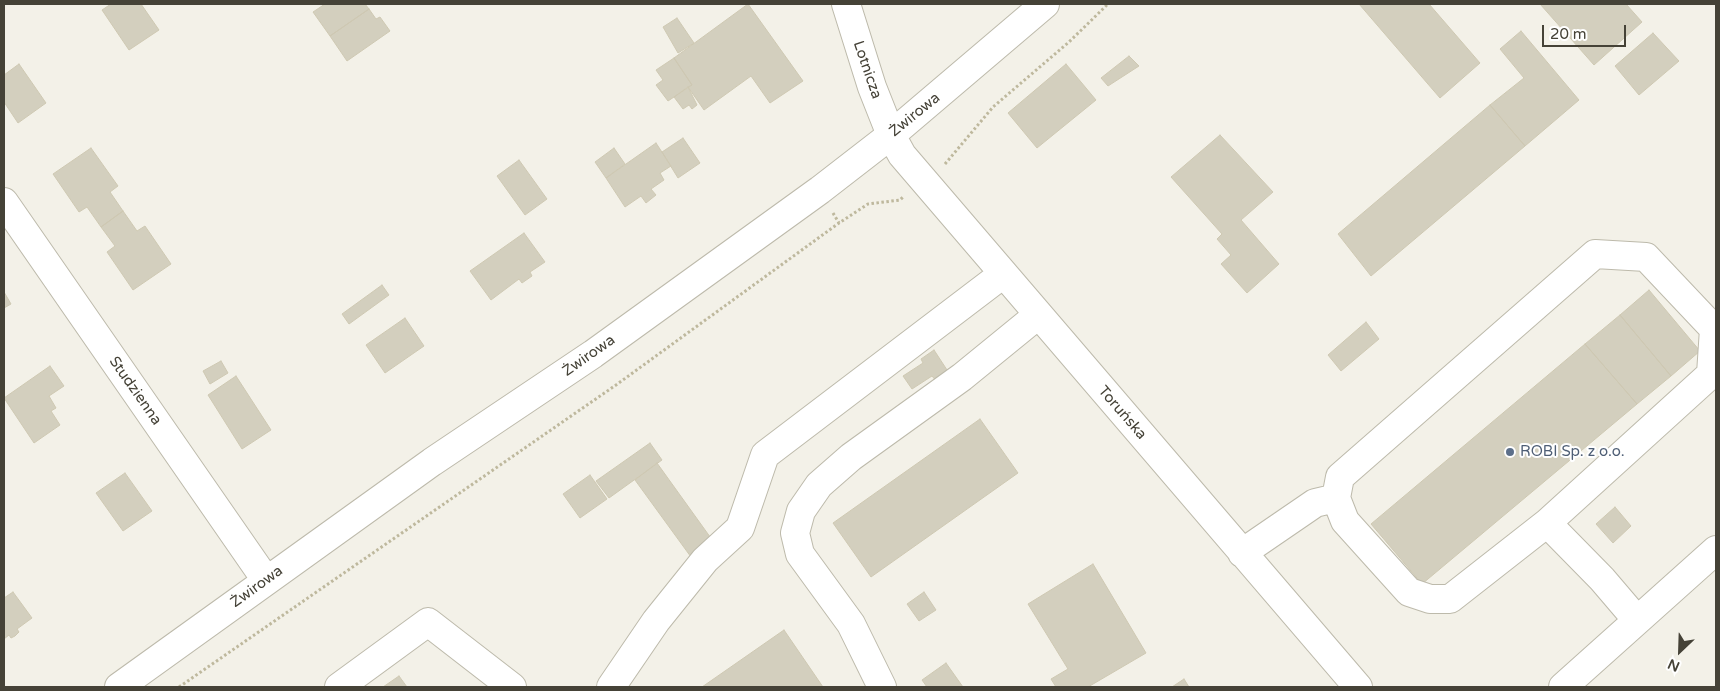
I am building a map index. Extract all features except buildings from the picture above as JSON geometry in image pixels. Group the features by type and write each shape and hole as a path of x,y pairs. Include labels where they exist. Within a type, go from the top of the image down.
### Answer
{"street":[{"name":"Lotnicza","path":"846,4 872,87 891,135"},
{"name":"Żwirowa","path":"118,687 432,462 593,354 891,135 1045,4"},
{"name":"Toruńska","path":"891,135 902,155 1002,274 1358,687"},
{"name":"Studzienna","path":"4,202 266,580"},
{"path":"1595,254 1646,257 1714,329 1712,374 1547,523 1450,599 1430,598 1409,592 1345,521 1336,498 1340,477 1595,254"},
{"path":"611,687 656,622 700,567 740,528 765,455 1002,274"},
{"path":"882,687 851,624 800,554 795,533 801,511 819,485 851,457 962,377 1038,315"},
{"path":"1242,553 1315,503 1336,498"},
{"path":"1547,523 1602,578 1637,620"},
{"path":"1563,687 1716,550"},
{"path":"339,687 428,622 512,687"}],"path":[{"path":"179,687 616,385 868,204 900,200 941,169 993,106 1069,42 1108,4"}],"place":[{"name":"ROBI Sp. z o.o.","path":"1510,452"}]}
